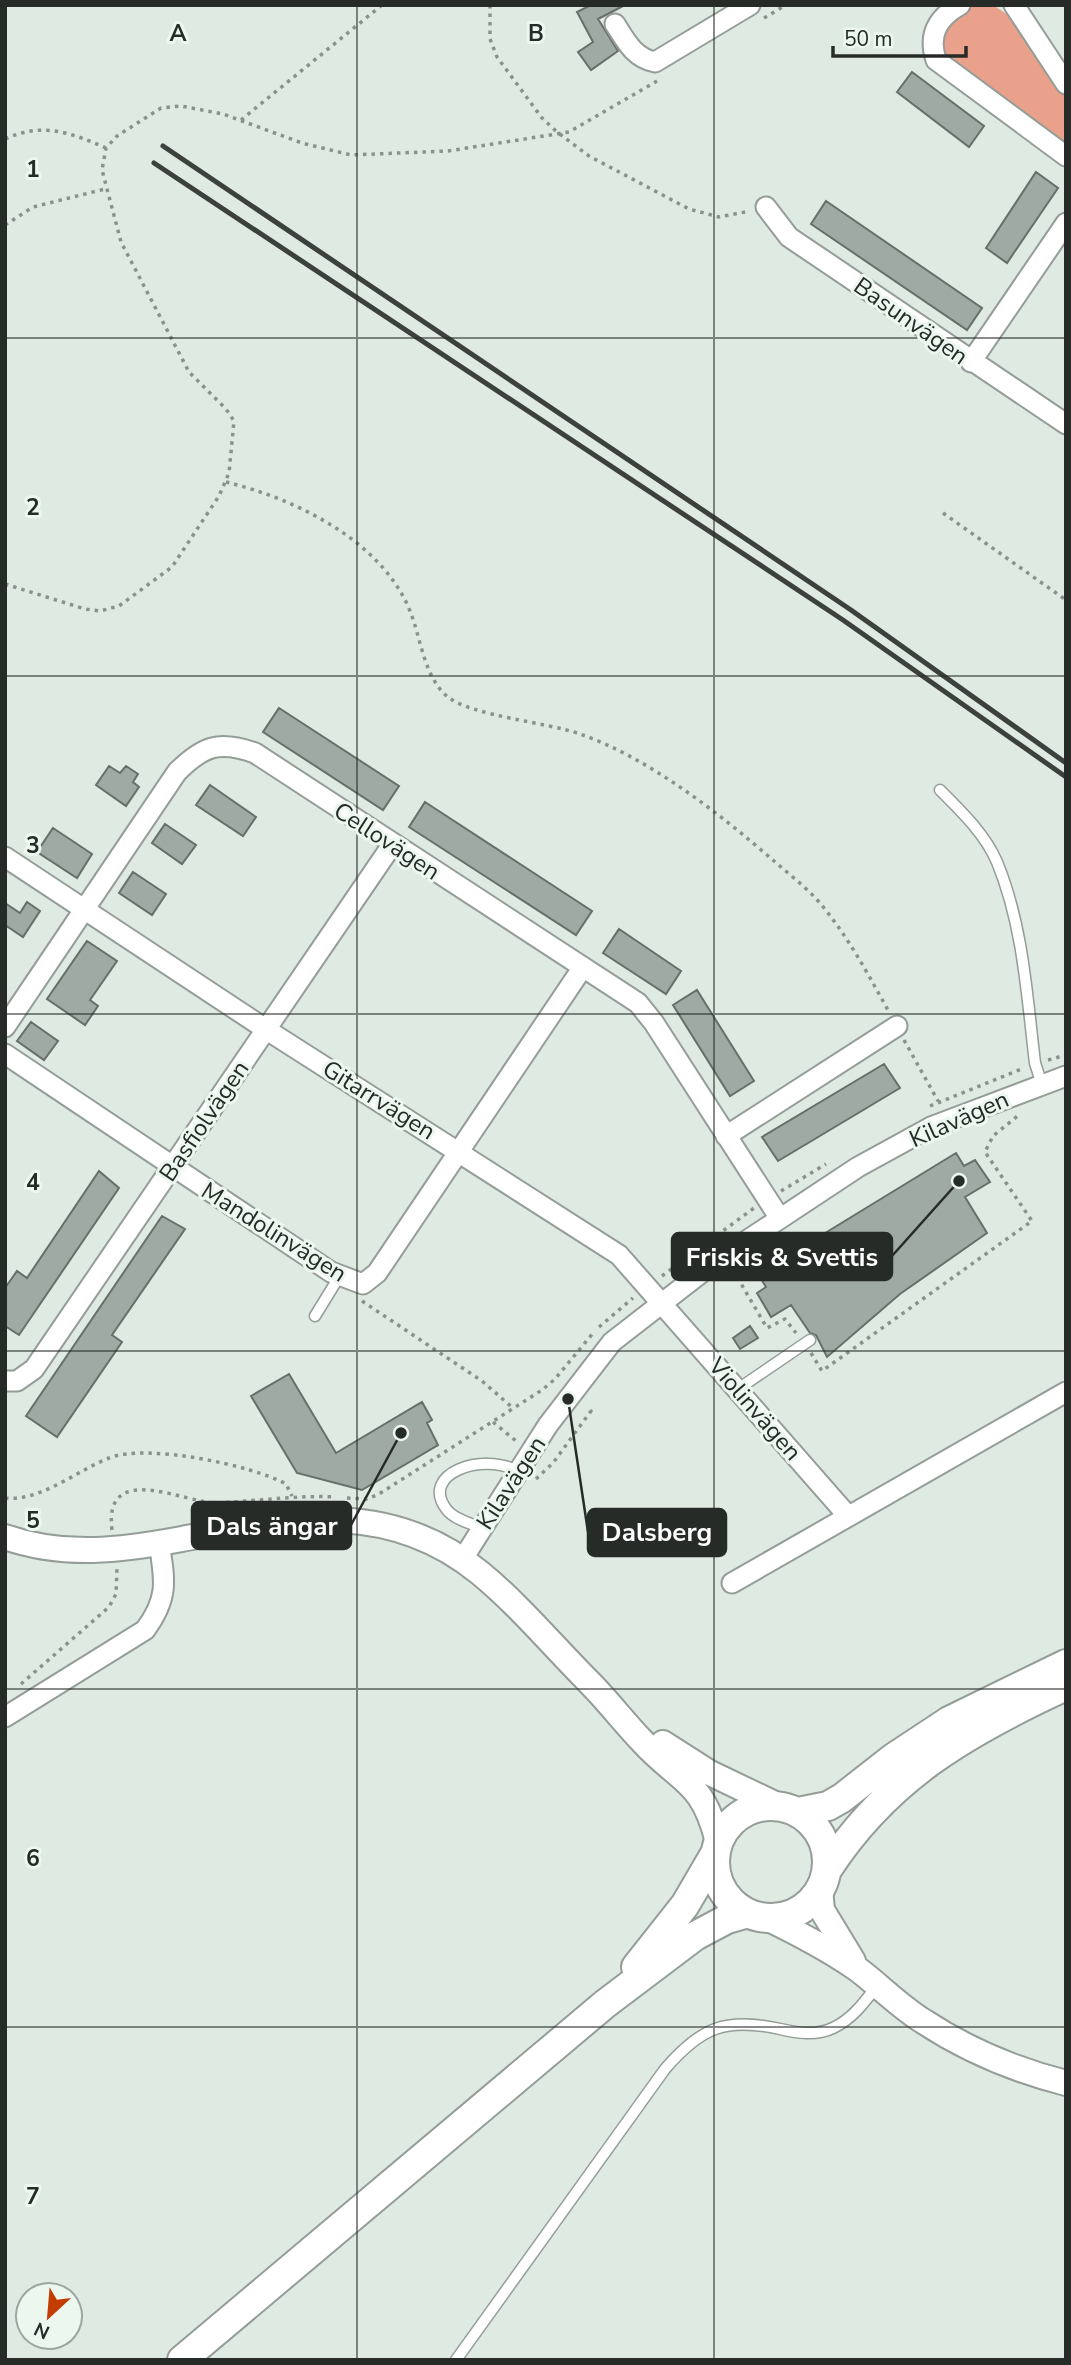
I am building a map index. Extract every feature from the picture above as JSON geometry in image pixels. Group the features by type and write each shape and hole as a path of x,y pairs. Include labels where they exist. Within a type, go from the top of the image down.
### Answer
{"main road":[{"path":"605,2004 685,1905 728,1826 742,1814 760,1807 788,1809 828,1805 842,1798 893,1758 950,1721 1066,1664"},
{"path":"182,2360 605,2004 695,1936 727,1919 797,1911 823,1880 872,1811 915,1770 982,1727 1066,1686"},
{"path":"788,1809 811,1823 821,1837 827,1853 823,1880"},
{"path":"717,1847 719,1885 728,1898 757,1915"}],"street":[{"path":"615,24 634,51 644,60 655,62 750,5"},
{"path":"960,5 939,21 933,34 936,60 1066,156"},
{"path":"1014,5 1066,84"},
{"name":"Basunvägen","path":"766,207 789,237 1066,424"},
{"path":"971,362 1066,223"},
{"name":"Cellovägen","path":"5,1027 177,772 195,754 216,746 236,746 255,753 392,845 638,1003 654,1023 779,1217"},
{"name":"Basfiolvägen","path":"5,1381 17,1381 34,1369 392,845"},
{"name":"Gitarrvägen","path":"5,857 267,1030 619,1255 663,1302"},
{"name":"Mandolinvägen","path":"5,1054 339,1277 363,1284 377,1273 457,1149 583,967"},
{"path":"726,1136 897,1026"},
{"name":"Kilavägen","path":"462,1560 548,1425 612,1342 724,1255 858,1167 931,1127 1058,1082"},
{"name":"Violinvägen","path":"663,1302 848,1516"},
{"path":"732,1583 1066,1392"},
{"path":"5,1537 76,1551 106,1551 282,1520 328,1518 371,1523 405,1532 462,1560 497,1588 617,1709 653,1753 694,1787 709,1810 717,1847"},
{"path":"8,1715 145,1630 157,1614 164,1596 159,1543"},
{"path":"617,1709 691,1762 788,1809"},
{"path":"823,1880 822,1910 868,1978"},
{"path":"757,1915 803,1934 868,1978 923,2021 973,2050 1066,2083"}],"lane":[{"path":"940,790 969,818 996,860 1014,915 1035,1063 1058,1082"},
{"path":"315,1316 339,1277"},
{"path":"738,1389 807,1342"},
{"path":"481,1528 454,1516 446,1509 442,1488 446,1479 468,1464 504,1464 517,1472"},
{"path":"456,2360 665,2068 690,2043 712,2029 737,2023 790,2031 821,2032 846,2021 868,1978"}],"path":[{"path":"241,120 382,5"},
{"path":"490,5 490,39 496,57 542,118 556,132 589,156 662,196 698,212 732,216 766,207"},
{"path":"5,584 85,609 100,611 120,606 172,567 226,482 234,421 226,409 190,373 128,261 102,170 106,148 117,136 161,108 197,107 302,143 351,155 448,151 556,132"},
{"path":"5,139 27,130 50,130 106,148"},
{"path":"5,225 33,207 106,189"},
{"path":"226,482 278,499 309,514 358,542 379,560 403,596 434,678 450,698 476,710 544,723 583,735 671,782 714,810 823,907 855,951 938,1101"},
{"path":"943,513 1066,600"},
{"path":"921,1111 938,1101 1035,1063 1066,1055"},
{"path":"822,1371 1032,1221 985,1152 993,1136 1027,1108"},
{"path":"112,1531 110,1516 114,1505 125,1495 141,1490 170,1492 216,1503 292,1496 367,1499 493,1422 555,1379 598,1327 648,1286 767,1199 833,1160"},
{"path":"724,1255 767,1328 785,1319 807,1342 826,1377"},
{"path":"493,1422 517,1441"},
{"path":"5,1498 36,1493 107,1458 133,1453 249,1468 286,1483 292,1496"},
{"path":"8,1715 7,1702 12,1693 109,1607 117,1586 116,1564"}],"shaded area":[{"path":"975,5 993,5 1011,17 1066,97 1066,145 946,56 943,38 948,25"}],"building":[{"path":"591,5 625,5 598,19 618,51 591,70 578,52 593,42 577,12"},
{"path":"912,72 984,126 969,147 897,92"},
{"path":"1036,172 1058,188 1007,263 986,248"},
{"path":"826,201 982,308 967,330 811,224"},
{"path":"279,708 399,786 383,810 263,732"},
{"path":"109,766 120,773 126,766 138,774 133,782 139,787 126,806 96,785"},
{"path":"210,785 256,817 243,836 196,805"},
{"path":"425,802 592,911 576,935 409,827"},
{"path":"165,824 196,845 182,864 152,843"},
{"path":"53,828 92,854 77,878 37,852"},
{"path":"133,872 166,894 152,915 119,893"},
{"path":"27,902 40,911 23,937 5,925 5,903 20,913"},
{"path":"619,929 681,971 666,994 603,953"},
{"path":"87,941 117,961 90,1000 98,1006 85,1025 47,999"},
{"path":"697,990 754,1081 730,1096 673,1005"},
{"path":"31,1022 58,1041 44,1060 17,1041"},
{"path":"884,1064 900,1088 778,1161 762,1137"},
{"path":"956,1153 964,1166 975,1160 990,1182 965,1197 987,1233 900,1294 827,1357 816,1335 810,1333 791,1305 771,1317 757,1293 766,1287 758,1274"},
{"path":"99,1171 119,1188 19,1335 5,1326 5,1288 17,1271 27,1278"},
{"path":"162,1216 185,1229 112,1335 122,1342 57,1437 26,1416"},
{"path":"750,1326 758,1338 740,1349 733,1338"},
{"path":"289,1374 336,1453 422,1402 432,1420 427,1423 438,1445 362,1490 297,1473 251,1396"}],"railway":[{"path":"163,146 851,610 1066,763"},
{"path":"154,163 843,620 1066,777"}],"place":[{"name":"Friskis & Svettis","path":"959,1181"},
{"name":"Dalsberg","path":"568,1399"},
{"name":"Dals ängar","path":"401,1433"}]}
